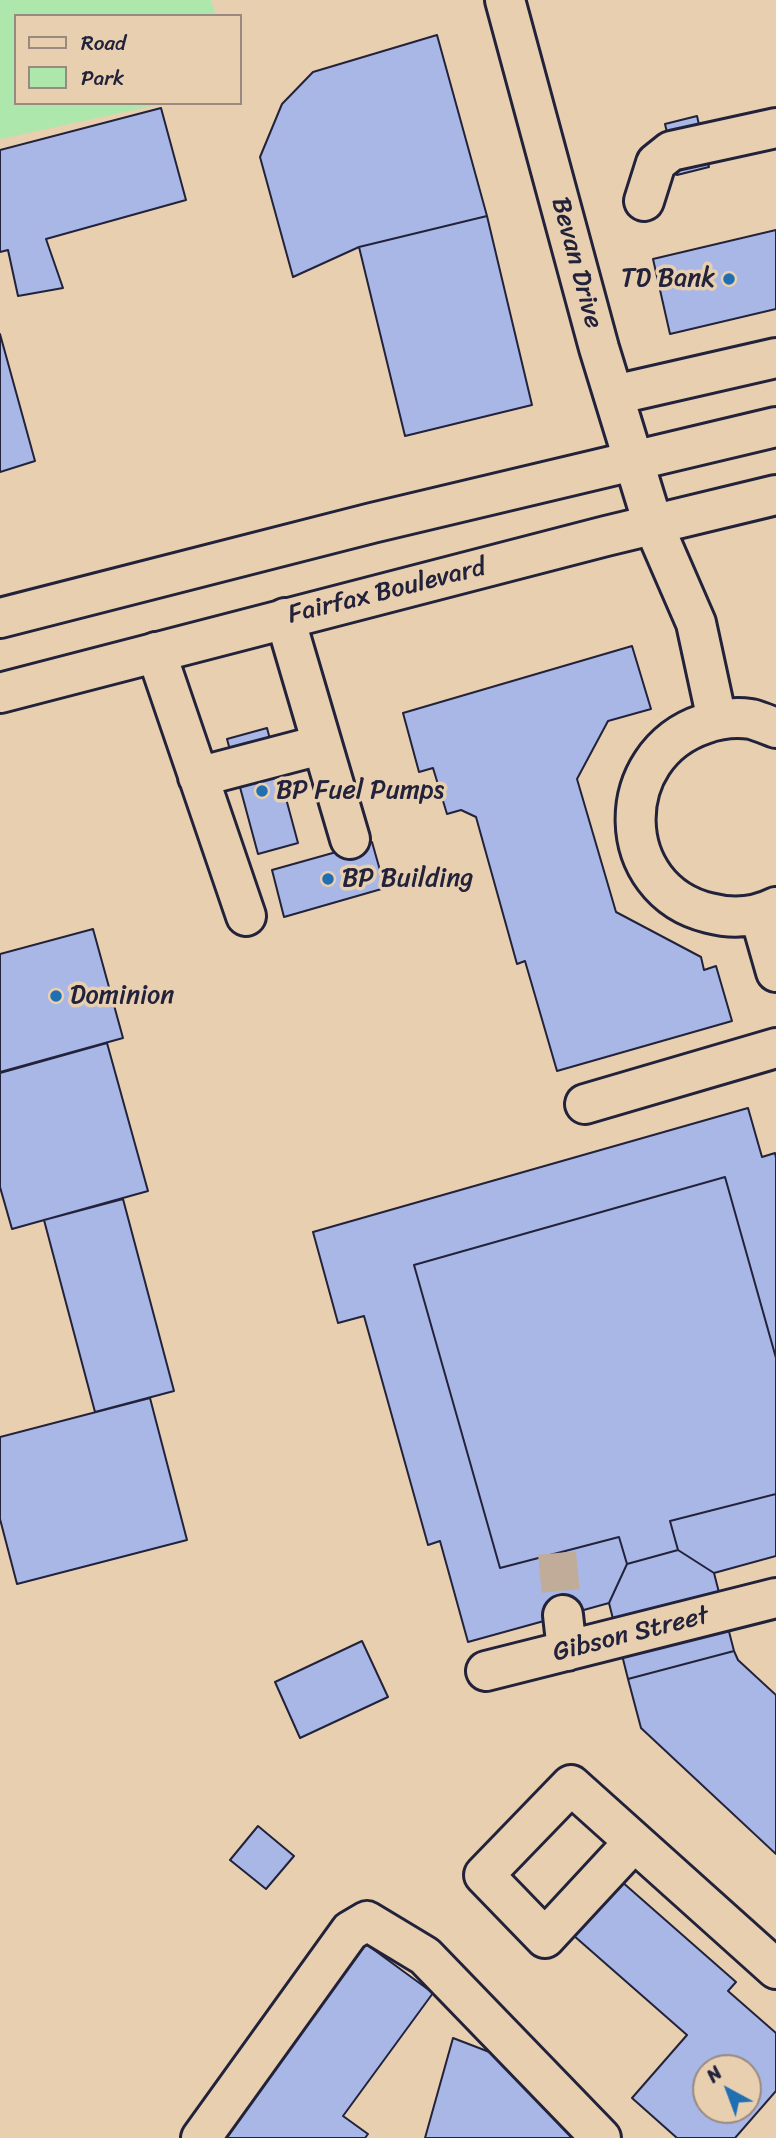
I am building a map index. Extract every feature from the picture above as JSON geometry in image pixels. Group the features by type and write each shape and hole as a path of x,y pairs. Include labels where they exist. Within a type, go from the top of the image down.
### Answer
{"street":[{"name":"Bevan Drive","path":"505,0 632,459 653,524 696,623 717,720"},
{"path":"644,201 656,163 671,151 776,128"},
{"path":"614,395 776,358"},
{"path":"0,618 359,526 632,459 776,427"},
{"name":"Fairfax Boulevard","path":"0,693 653,524 776,495"},
{"path":"285,618 320,745 350,839"},
{"path":"156,652 246,916"},
{"path":"776,728 751,719 717,720 687,730 661,749 643,776 635,807 636,838 648,868 667,893 695,910 725,917 768,911 776,972"},
{"path":"198,777 320,745"},
{"path":"585,1104 776,1048"},
{"name":"Gibson Street","path":"486,1671 565,1633 776,1598"},
{"path":"634,1842 776,1969"},
{"path":"201,2138 350,1931 367,1921 425,1956 601,2138"}],"green space":[{"path":"0,0 211,0 215,14 14,14 14,105 157,105 0,139"}],"building":[{"path":"437,35 487,216 359,247 293,277 260,157 282,104 313,72"},
{"path":"161,108 186,200 46,239 63,288 18,296 8,250 0,252 0,150"},
{"path":"697,116 709,167 677,175 665,124"},
{"path":"487,216 532,405 405,436 359,247"},
{"path":"776,230 776,309 670,334 653,259"},
{"path":"0,334 35,461 0,472"},
{"path":"632,646 651,709 608,721 577,779 616,912 701,957 704,970 716,966 732,1021 557,1071 525,961 517,964 476,817 461,810 447,814 433,768 419,772 403,713"},
{"name":"BP Fuel Pumps","path":"267,728 298,843 258,854 227,739"},
{"name":"BP Building","path":"372,842 385,888 284,917 272,870"},
{"name":"Dominion","path":"93,929 123,1038 0,1072 0,954"},
{"path":"107,1043 148,1191 12,1229 0,1187 0,1073"},
{"path":"748,1108 762,1157 775,1153 776,1158 776,1358 725,1177 414,1265 500,1568 619,1537 627,1564 609,1603 468,1642 440,1541 428,1545 364,1316 338,1323 313,1232"},
{"path":"725,1177 776,1358 776,1494 670,1521 678,1550 627,1564 619,1537 500,1568 414,1265"},
{"path":"123,1199 174,1391 95,1412 44,1220"},
{"path":"150,1398 187,1540 17,1584 0,1519 0,1437"},
{"path":"776,1494 776,1556 714,1573 678,1550 670,1521"},
{"path":"678,1550 714,1573 734,1651 628,1679 609,1603 627,1564"},
{"path":"362,1641 388,1697 300,1738 275,1682"},
{"path":"734,1651 738,1660 776,1695 776,1854 641,1728 628,1679"},
{"path":"258,1826 294,1856 266,1889 230,1860"},
{"path":"621,1881 736,1982 728,1991 776,2033 776,2091 762,2107 762,2054 692,2054 692,2124 747,2124 735,2138 677,2138 632,2098 687,2035 573,1935"},
{"path":"366,1944 433,1993 343,2116 368,2134 365,2138 224,2138"},
{"path":"453,2038 505,2058 576,2138 425,2138"}],"tunnel":[{"path":"557,1553 563,1615"}],"place":[{"name":"TD Bank","path":"729,279"},
{"name":"BP Fuel Pumps","path":"262,791"},
{"name":"BP Building","path":"328,879"},
{"name":"Dominion","path":"56,996"}]}
